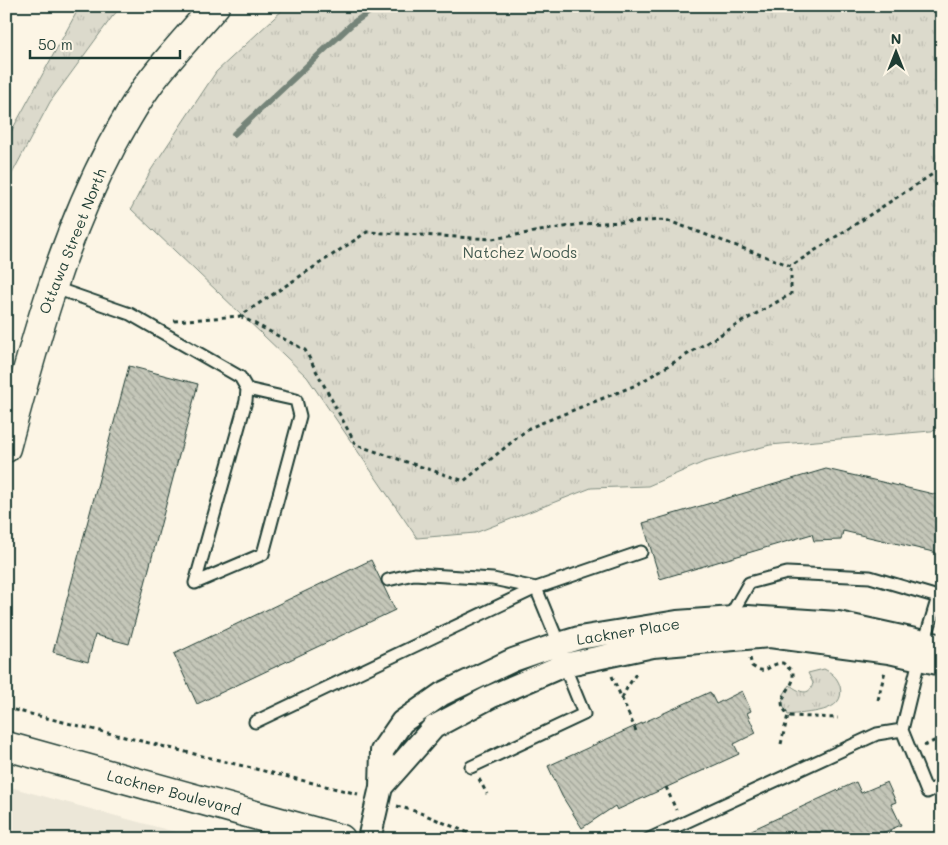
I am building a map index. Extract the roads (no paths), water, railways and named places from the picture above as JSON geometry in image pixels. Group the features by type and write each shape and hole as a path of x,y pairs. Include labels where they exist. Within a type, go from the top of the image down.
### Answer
{"street":[{"name":"Ottawa Street North","path":"6,448 39,326 52,287 94,180 120,130 149,84 215,6"},
{"name":"Lackner Place","path":"369,839 379,794 434,727 490,697 561,654 579,638 677,622 735,632 889,652 928,649 942,664"},
{"name":"Lackner Place","path":"561,654 641,648 735,632"},
{"name":"Lackner Boulevard","path":"6,746 341,839"}],"lane":[{"path":"52,287 130,314 240,377 247,389 246,401 195,583 263,554 300,416 296,400 247,389"},
{"path":"255,722 536,588 641,552"},
{"path":"735,632 749,583 787,573 870,577 940,597 928,649 902,730 927,792 942,785"},
{"path":"388,580 414,574 493,579 536,588"},
{"path":"472,767 584,714 536,588"},
{"path":"649,839 877,734 902,730"}],"waterway":[{"path":"234,134 353,23 378,6"}],"park label":[{"name":"Natchez Woods","path":"520,252"}]}
